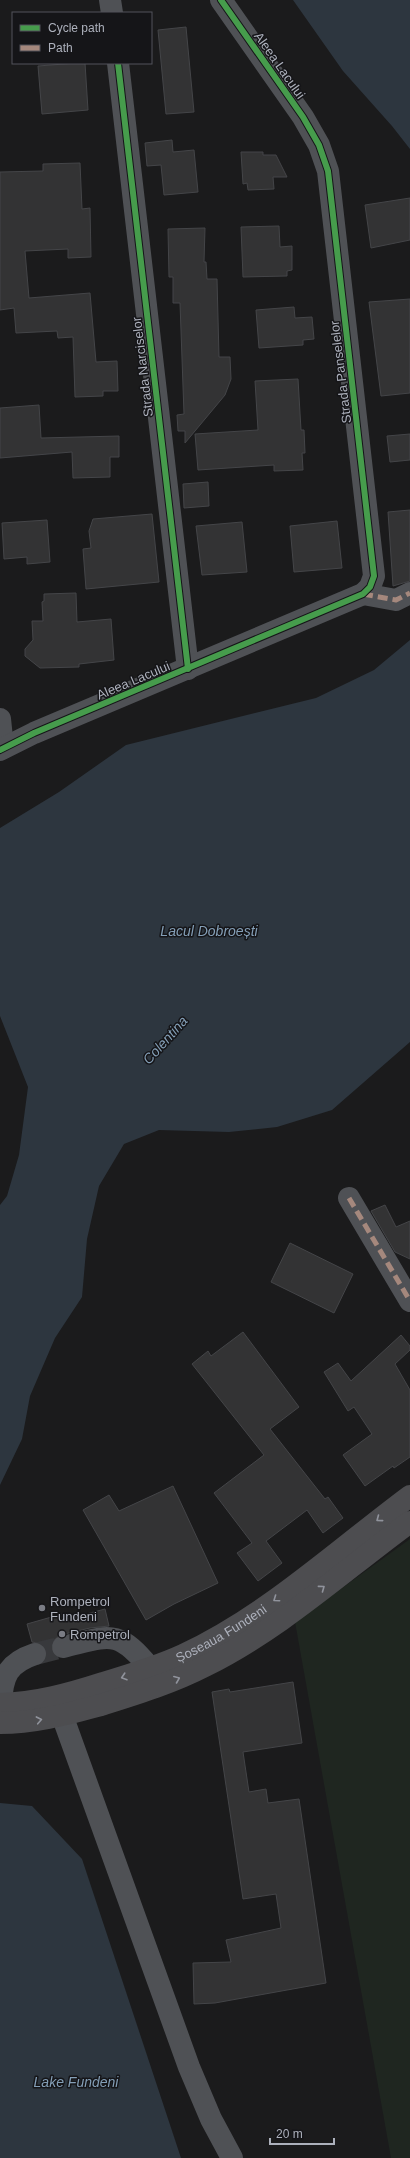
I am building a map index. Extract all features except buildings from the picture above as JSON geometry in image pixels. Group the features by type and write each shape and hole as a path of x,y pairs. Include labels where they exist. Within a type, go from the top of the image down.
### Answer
{"main road":[{"name":"Șoseaua Fundeni","path":"0,1710 28,1702 59,1696 150,1668 207,1642 255,1613 410,1496"},
{"name":"Șoseaua Fundeni","path":"0,1710 27,1722 62,1715 162,1685 216,1661 262,1632 410,1522"}],"street":[{"path":"110,0 112,12"},
{"name":"Aleea Lacului","path":"221,0 303,117 319,145"},
{"name":"Strada Narciselor","path":"118,64 188,669"},
{"name":"Strada Panselelor","path":"319,145 328,171 374,566 372,582 370,587 363,594"},
{"path":"363,594 396,600 410,594"},
{"name":"Aleea Lacului","path":"2,749 34,733 363,594"},
{"path":"0,719 2,749"},
{"path":"349,1198 410,1301"},
{"path":"63,1647 110,1637 122,1641 133,1648 150,1668"},
{"path":"0,1710 2,1688 7,1673 17,1662 35,1654"},
{"path":"62,1715 189,2067 211,2119 232,2158"}],"shaded area":[{"path":"410,1539 410,2158 391,2158 295,1622"}],"water":[{"path":"293,0 410,0 410,149 392,126 343,71"},
{"name":"Lacul Dobroești","path":"410,640 410,1042 332,1110 277,1127 229,1132 159,1130 124,1144 99,1186 87,1239 82,1297 55,1338 30,1396 22,1439 0,1485 0,1205 7,1196 19,1155 28,1087 0,1016 0,828 59,792 126,745 316,698 374,670"},
{"name":"Lake Fundeni","path":"0,1803 32,1806 82,1859 181,2158 0,2158"}],"tunnel":[{"path":"35,1654 63,1647"}],"marked path":[{"path":"363,594 396,600 410,593"},
{"path":"349,1198 410,1301"}],"cycle path":[{"path":"0,750 34,733 363,594 370,587 374,576 328,171 319,145 303,117 221,0"},
{"path":"118,64 188,669"}],"place":[{"name":"Rompetrol Fundeni","path":"42,1608"},
{"name":"Rompetrol","path":"62,1634"}],"water label":[{"name":"Colentina","path":"165,1040"}]}
